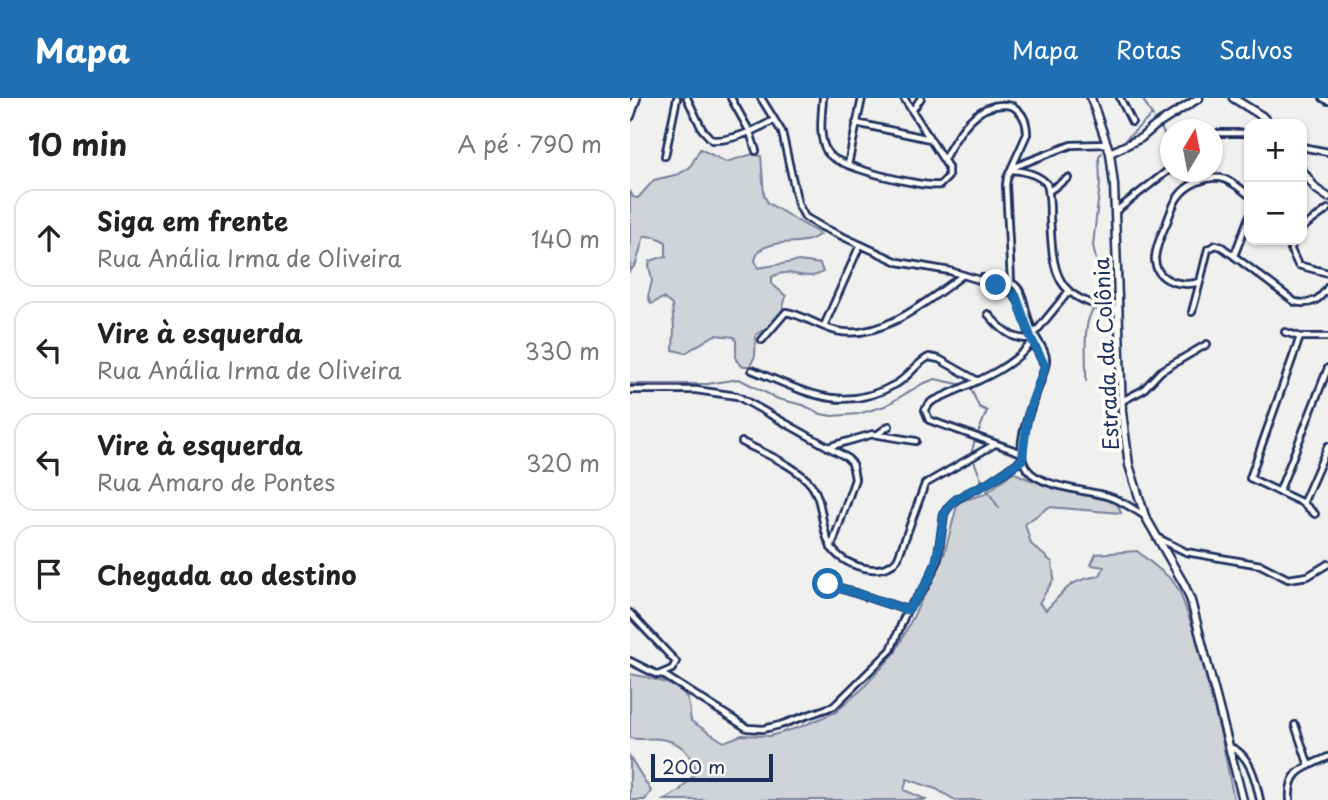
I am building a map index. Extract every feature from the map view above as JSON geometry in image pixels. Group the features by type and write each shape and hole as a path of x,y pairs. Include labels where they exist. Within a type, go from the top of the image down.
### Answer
{"main road":[{"name":"Estrada da Colônia","path":"1091,98 1110,152 1115,212 1122,401 1129,465 1145,516 1191,601 1243,800"},
{"path":"1110,152 1132,143 1199,98"},
{"path":"1233,98 1265,119"},
{"path":"630,116 634,100"},
{"path":"1307,177 1316,189 1328,197"}],"street":[{"path":"665,156 677,98"},
{"path":"687,98 702,129 712,140 750,132 774,120"},
{"path":"731,98 750,132 756,151"},
{"path":"761,98 784,139 795,194 804,217 898,262 976,278 1006,288 1016,296 1045,366 1028,414 1022,453 1027,470 1045,481 1107,496 1145,516"},
{"path":"823,98 825,149 832,158 848,165 934,186 943,183 949,173 944,159 904,98"},
{"path":"848,165 862,98"},
{"path":"912,111 920,98"},
{"path":"1119,98 1132,122"},
{"path":"1323,98 1328,101"},
{"path":"944,159 969,117 982,107 1003,101 1021,113 1027,126 1025,142 1006,185 1011,282"},
{"path":"856,123 931,139"},
{"path":"1223,133 1244,133"},
{"path":"1013,169 1071,145 1107,144"},
{"path":"1307,149 1328,152"},
{"path":"1013,169 1041,178 1047,184 1054,267 1059,280 1069,291 1095,305 1119,310"},
{"path":"1115,212 1160,177"},
{"path":"1049,191 1068,178"},
{"path":"1200,282 1185,285 1174,283 1156,267 1159,240 1178,197 1200,180 1212,178 1223,178 1244,192"},
{"path":"1307,224 1328,209"},
{"path":"1234,256 1244,230"},
{"path":"824,327 860,244"},
{"path":"1291,245 1290,250 1298,265 1328,273"},
{"path":"1192,313 1206,254 1212,246 1222,247 1294,302 1315,302 1328,287"},
{"path":"762,340 786,312 844,332 884,325 915,309 964,275"},
{"path":"976,278 1011,282 1021,294 1033,338"},
{"path":"1022,453 929,420 925,414 927,405 1010,363 1069,291"},
{"path":"988,314 1010,334 1020,339 1033,338"},
{"path":"1285,332 1300,337 1328,337"},
{"path":"1300,337 1250,478 1303,503 1315,514"},
{"path":"1122,401 1143,390 1161,371 1207,344"},
{"path":"752,370 804,393 842,400 868,396 893,386 929,357 939,359 978,381"},
{"path":"1279,492 1328,368"},
{"path":"630,390 696,390 737,396 846,457 855,471 853,487 831,548"},
{"path":"827,447 877,434 888,426"},
{"path":"877,434 916,441"},
{"path":"742,442 808,480 818,497 831,548 843,558 874,569 890,567 902,548 925,484 995,444"},
{"path":"1303,503 1328,446"},
{"path":"630,662 652,673 662,674 747,728 762,729 780,725 826,710 843,699 891,650 907,610 925,587 937,563 944,514 948,507 958,497 987,483 1022,460"},
{"path":"1156,537 1186,552 1261,565 1288,579 1308,576 1328,564"},
{"path":"828,584 907,610"},
{"path":"630,613 675,658 675,667 662,674"},
{"path":"1295,724 1309,766"},
{"path":"1230,747 1240,752 1247,760 1260,800"},
{"path":"1290,800 1292,778 1328,757"}],"shaded area":[{"path":"700,149 726,162 753,154 761,156 764,195 768,203 820,234 806,241 765,247 758,252 755,260 758,268 799,261 820,264 823,272 810,276 784,273 772,277 772,284 786,296 780,319 756,335 755,356 750,366 742,366 736,360 734,337 715,335 685,353 673,350 672,305 663,298 651,304 648,297 652,281 650,261 666,256 666,242 656,237 644,236 636,264 630,271 630,191 633,197 638,198 654,180 679,174 690,167"},
{"path":"1013,472 1028,479 1117,503 1121,513 1049,507 1025,524 1031,544 1052,562 1054,579 1039,603 1046,610 1074,583 1100,576 1104,567 1091,565 1096,554 1137,551 1171,579 1179,590 1195,634 1222,739 1234,800 955,800 936,789 907,779 904,790 927,800 664,800 679,791 697,772 688,754 674,742 630,738 630,674 662,681 678,689 687,698 691,721 724,742 742,735 770,736 836,712 862,689 895,653 944,555 958,502 985,494"},
{"path":"630,757 651,791 645,800 630,800"}],"waterway":[{"path":"1142,98 1153,117"},
{"path":"1126,139 1152,115"},
{"path":"1102,153 1099,156 1100,184 1093,245 1102,291"},
{"path":"1086,381 1086,331 1095,308"},
{"path":"630,384 707,384 739,379 778,399 832,416 858,414 885,406 935,379 963,385"},
{"path":"971,389 979,407 987,411 978,433"},
{"path":"971,455 975,439"},
{"path":"974,461 983,484"},
{"path":"987,490 999,508"}],"route":[{"path":"828,584 907,610 925,587 937,563 944,514 948,507 958,497 987,483 1022,460 1028,414 1045,366 1031,338 1016,296 1006,288 996,285"}]}
